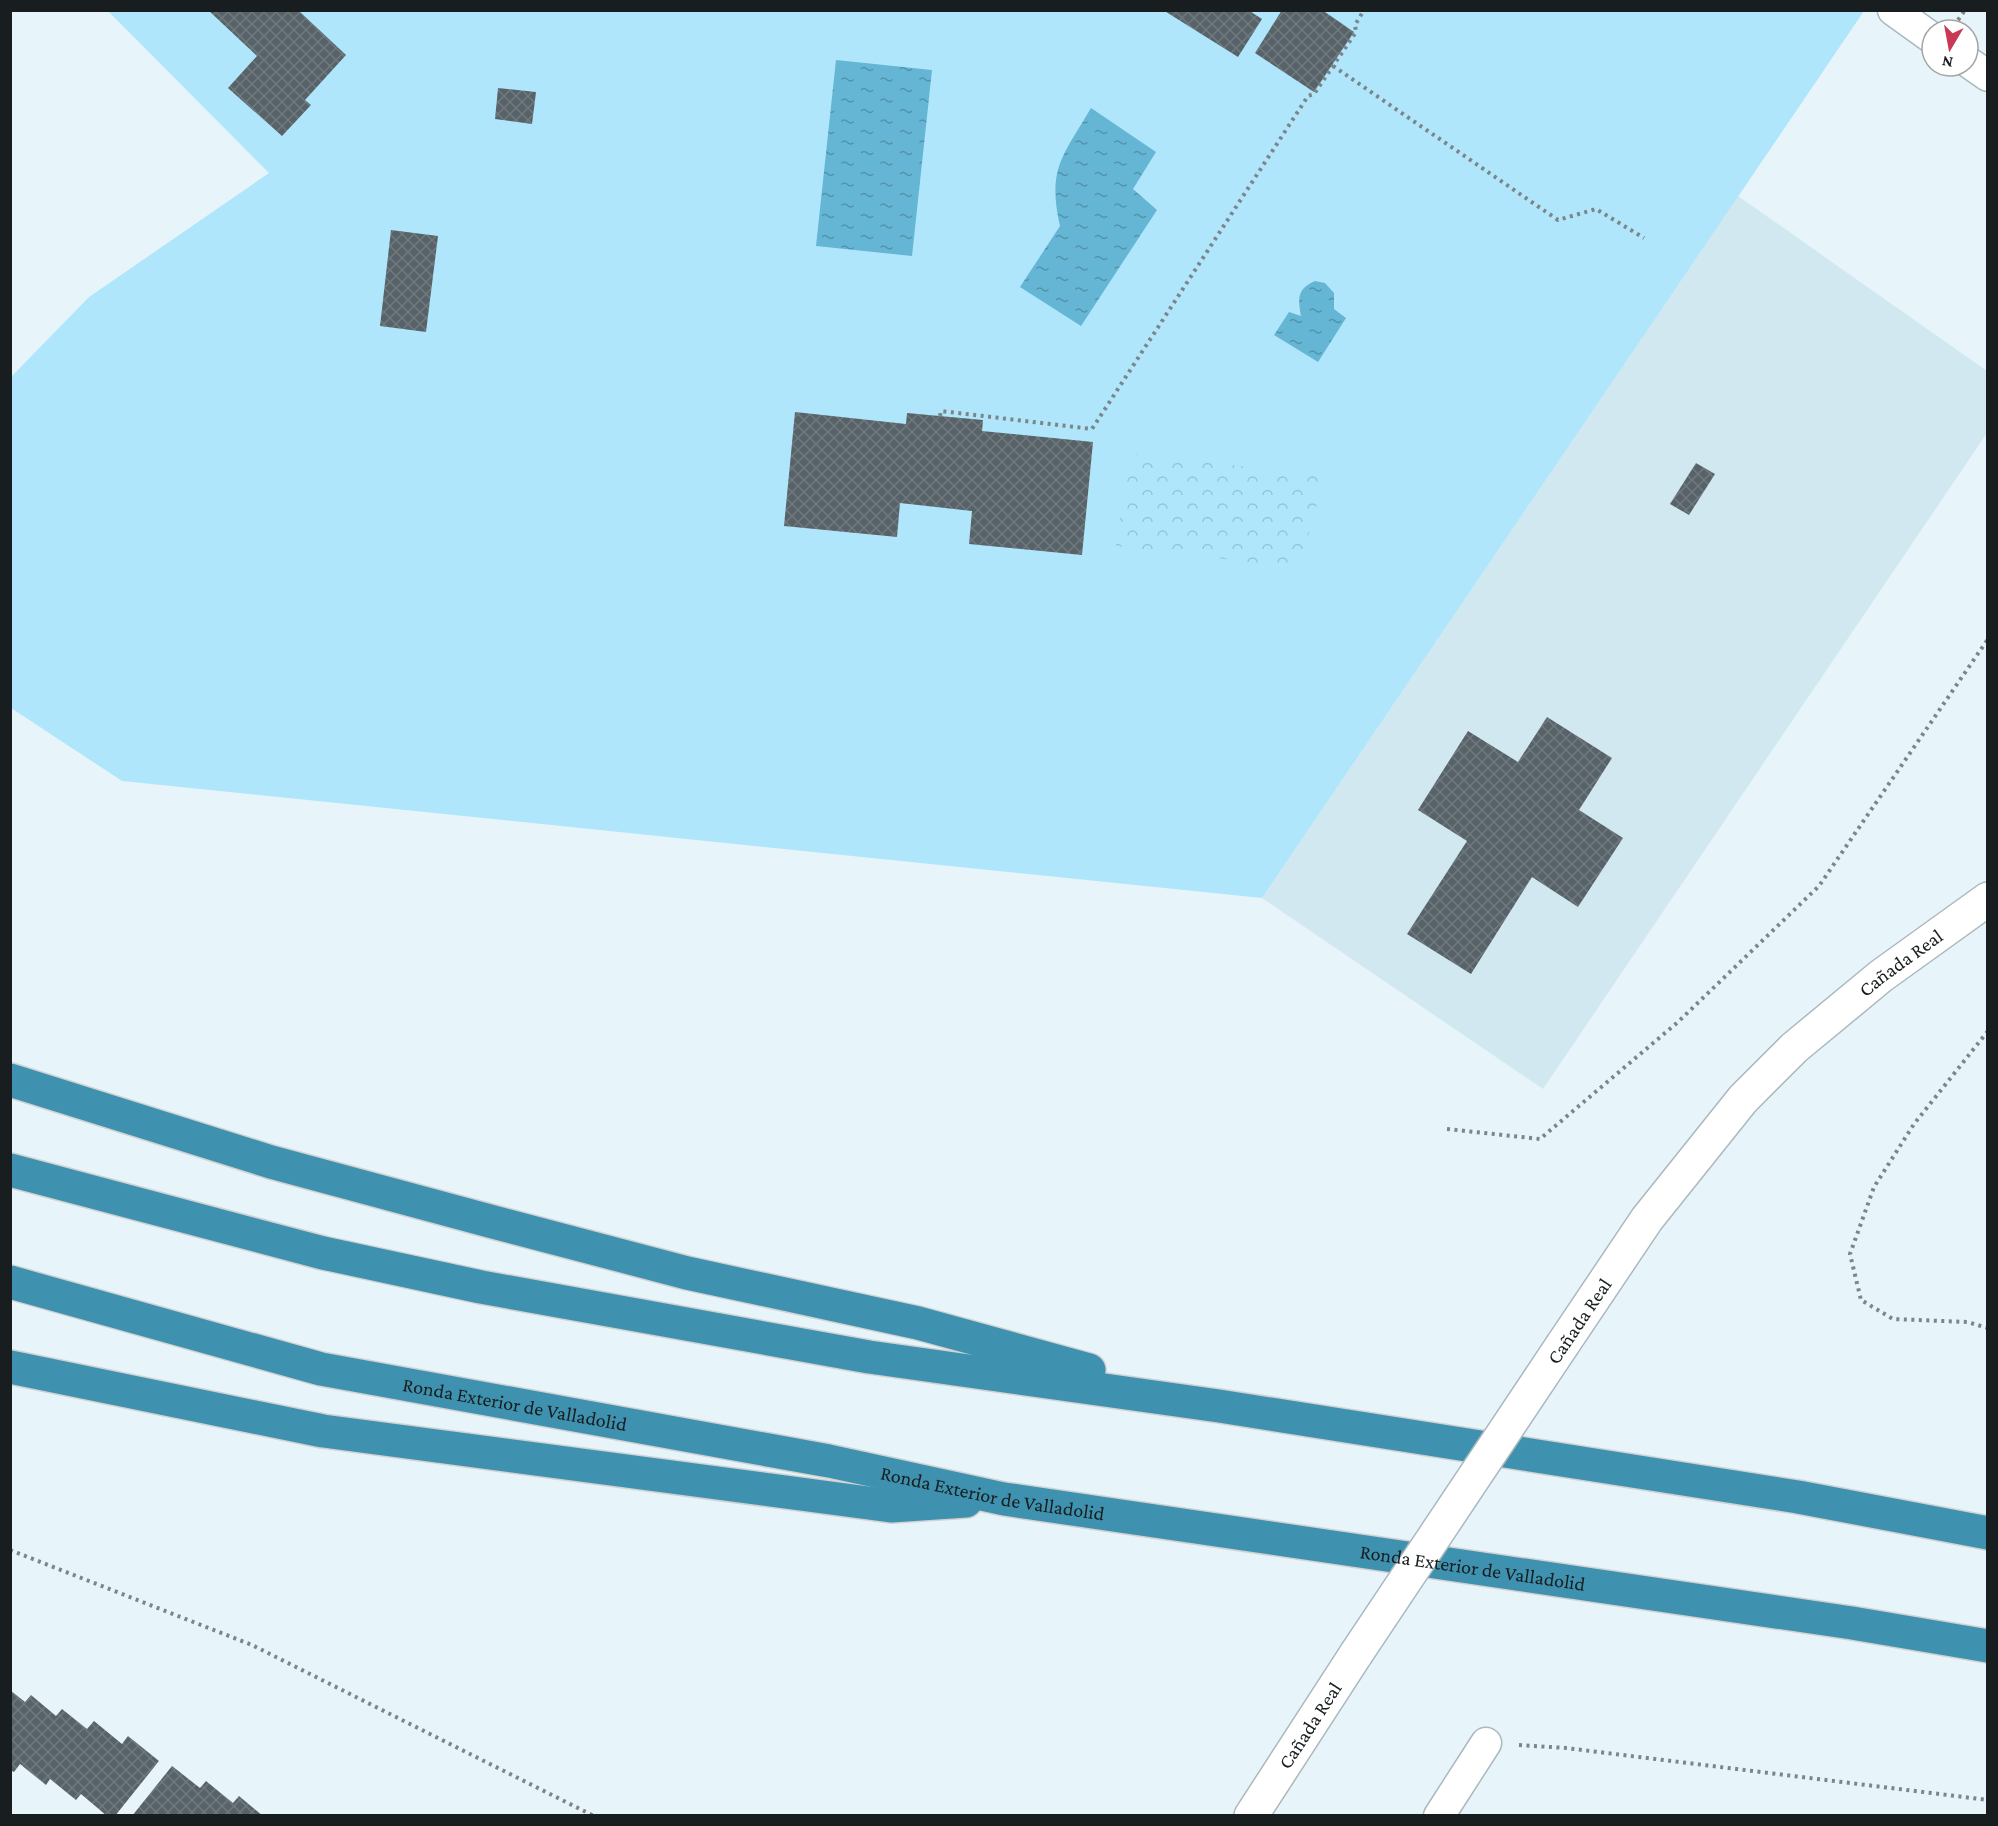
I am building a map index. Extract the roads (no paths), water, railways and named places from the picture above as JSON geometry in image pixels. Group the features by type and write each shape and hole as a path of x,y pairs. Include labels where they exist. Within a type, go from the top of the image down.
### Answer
{"highway":[{"path":"10,1080 271,1162 687,1273 918,1323 1219,1406"},
{"path":"10,1170 322,1253 481,1287 869,1357 1219,1406 1798,1497 1988,1533"},
{"name":"Ronda Exterior de Valladolid","path":"10,1282 321,1369 829,1461 1004,1499 1852,1623 1988,1646"},
{"path":"10,1367 289,1425 359,1436 891,1506 1004,1499"}],"street":[{"path":"1893,10 1920,29"},
{"name":"Cañada Real","path":"1251,1815 1647,1219 1743,1099 1794,1048 1881,976 1988,899"},
{"path":"1438,1815 1486,1743"}],"water":[{"path":"836,60 932,70 912,256 816,246"},
{"path":"1091,108 1156,152 1133,189 1157,210 1081,326 1020,287 1060,226 1055,190 1060,163"},
{"path":"1315,281 1325,283 1334,293 1334,309 1346,318 1318,362 1274,335 1289,312 1301,316 1300,295 1305,287"}]}
